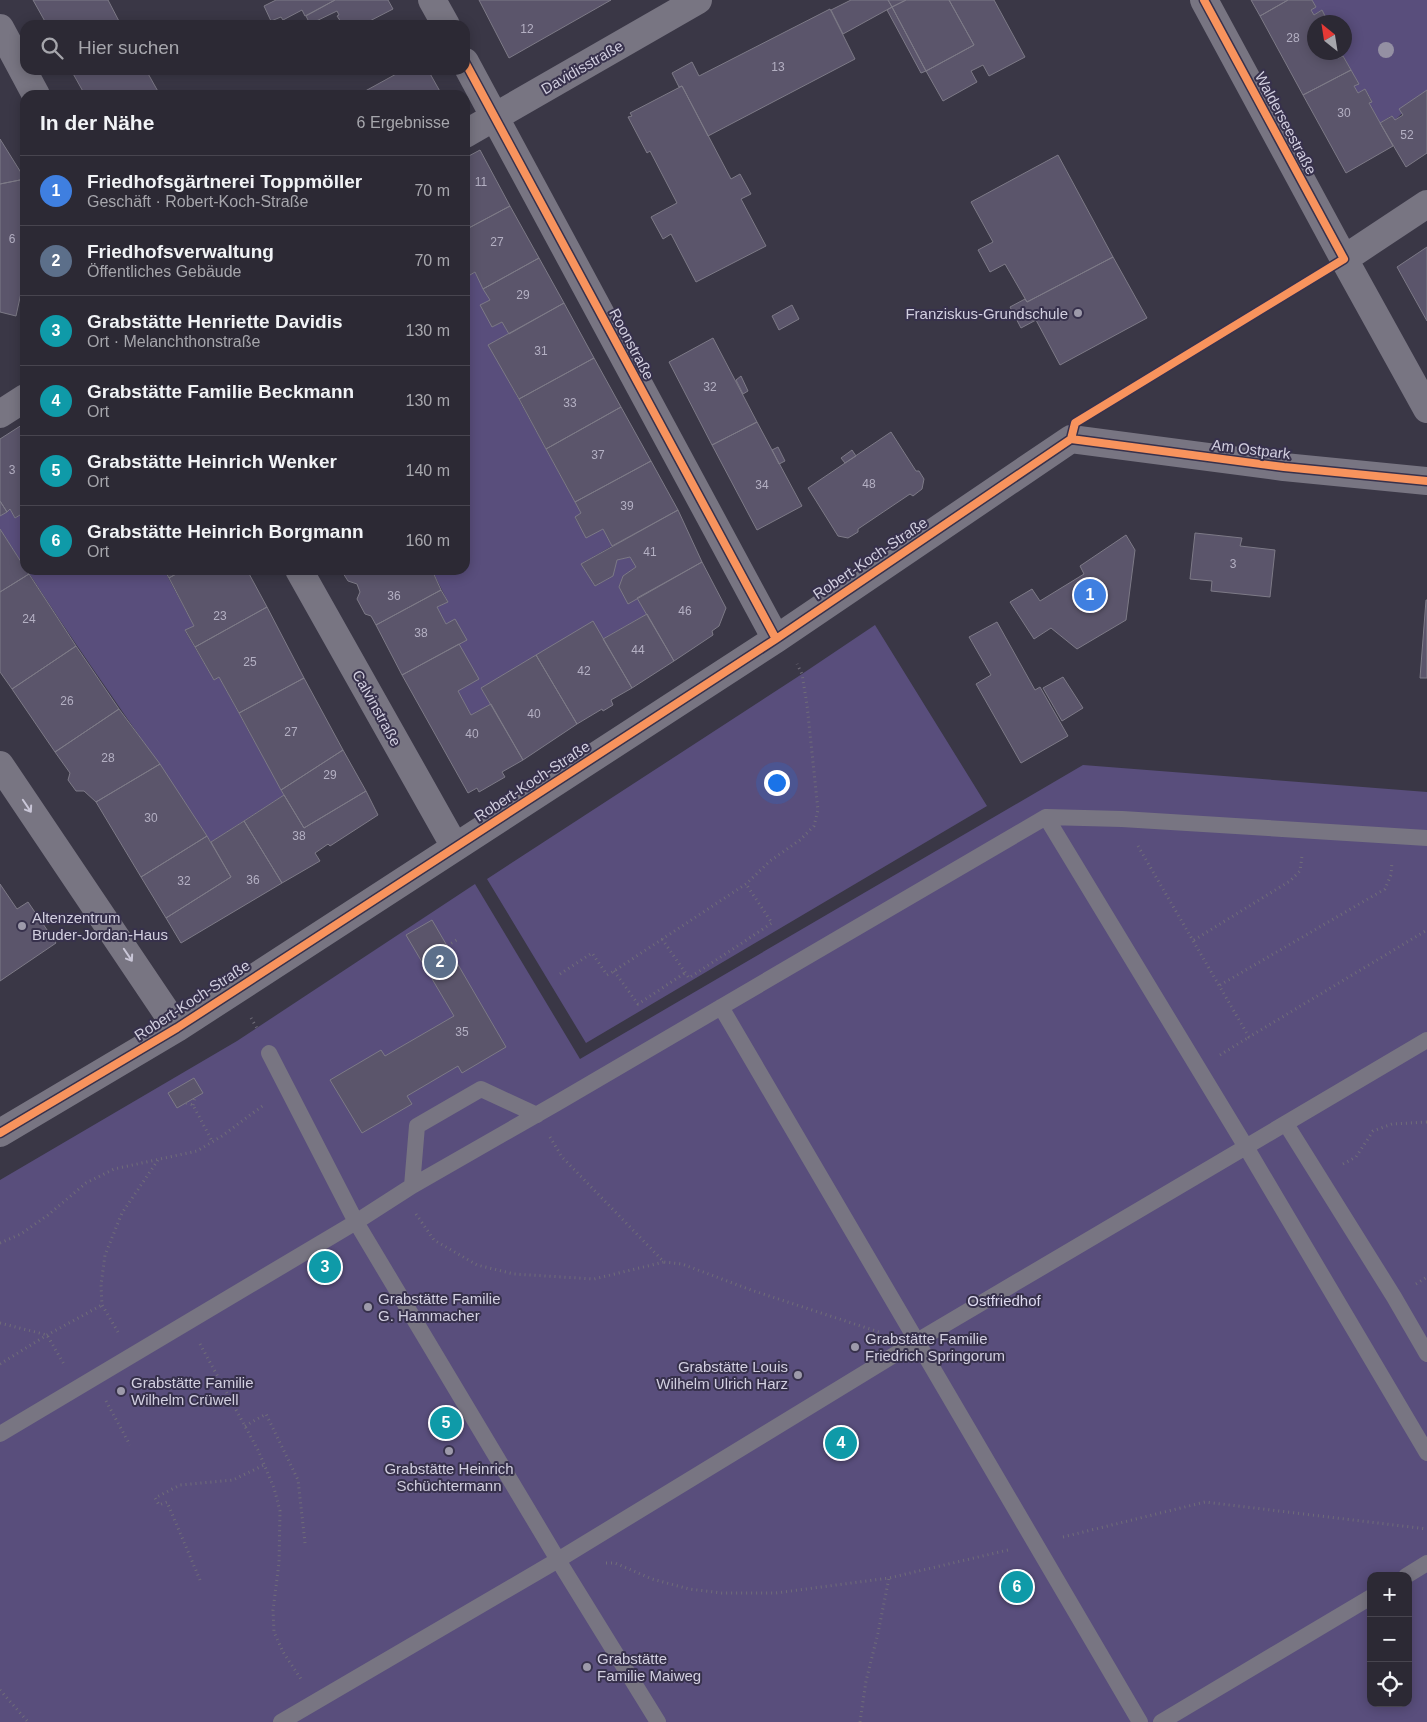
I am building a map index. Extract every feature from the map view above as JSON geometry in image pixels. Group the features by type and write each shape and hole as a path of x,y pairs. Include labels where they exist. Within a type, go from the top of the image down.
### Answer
{"street":[{"path":"432,0 443,20"},
{"name":"Davidisstraße","path":"470,131 698,0"},
{"name":"Walderseestraße","path":"1204,0 1333,266 1427,409"},
{"path":"0,28 20,65"},
{"name":"Roonstraße","path":"470,71 776,638"},
{"path":"25,75 33,90"},
{"path":"1333,266 1427,204"},
{"path":"0,414 20,401"},
{"name":"Robert-Koch-Straße","path":"0,1133 178,1028 235,989 776,638 1072,440"},
{"name":"Am Ostpark","path":"1072,440 1284,467 1427,481"},
{"name":"Calvinstraße","path":"302,575 455,847"},
{"path":"0,765 178,1028"}],"lane":[{"path":"1046,818 1246,1147 1427,1453"},
{"path":"0,1434 356,1222 412,1186 1046,818 1122,819 1427,838"},
{"path":"721,1006 1140,1722"},
{"path":"281,1722 558,1560 917,1341 1427,1040"},
{"path":"269,1053 356,1222 558,1560 658,1722"},
{"path":"412,1186 417,1126 481,1089 537,1115"},
{"path":"1286,1124 1427,1354"},
{"path":"1412,1572 1427,1563"},
{"path":"1161,1722 1367,1599"}],"path":[{"path":"1092,412 1333,266"},
{"path":"560,974 592,953 607,975 614,971 746,884 770,861 800,840 814,826 818,810 802,674"},
{"path":"1122,819 1250,1037"},
{"path":"1194,940 1290,881 1300,871 1303,831"},
{"path":"1220,985 1384,889 1392,875 1393,837"},
{"path":"662,939 688,978 772,923 746,884"},
{"path":"1198,1069 1427,930"},
{"path":"447,946 458,939"},
{"path":"614,971 638,1004 685,973"},
{"path":"235,989 269,1053"},
{"path":"0,1243 21,1234 48,1215 86,1183 114,1169 197,1151 288,1090"},
{"path":"195,1098 193,1105 212,1141"},
{"path":"186,1103 193,1105"},
{"path":"537,1115 562,1157 664,1262"},
{"path":"1320,1177 1356,1157 1373,1131 1392,1124 1427,1122"},
{"path":"132,1355 102,1305 101,1285 105,1256 122,1213 159,1160"},
{"path":"412,1208 434,1240 476,1265 514,1274 594,1279 664,1262 682,1264 751,1290 889,1336 917,1341"},
{"path":"0,1364 47,1334 102,1305"},
{"path":"188,1322 245,1426 274,1488 280,1511 279,1563 273,1610 274,1632 283,1652 315,1701"},
{"path":"0,1323 47,1334 77,1388"},
{"path":"93,1378 130,1445"},
{"path":"245,1426 266,1414 298,1480 305,1543"},
{"path":"200,1580 167,1502 159,1505 156,1498 180,1485 234,1480 264,1465"},
{"path":"606,1563 615,1564 652,1579 689,1588 722,1593 776,1593 889,1578 1205,1502 1427,1529"},
{"path":"860,1722 866,1681 889,1578"},
{"path":"0,1690 28,1722"}],"green space":[{"path":"1312,0 1427,0 1427,90 1395,120 1391,116 1380,123 1369,103 1372,101 1365,89 1358,93 1354,86 1358,83 1345,60 1352,60 1352,15 1324,15 1322,10 1314,15 1311,10 1316,7"},
{"path":"475,272 490,300 492,327 502,322 509,334 489,345 581,513 575,518 586,537 603,529 612,546 581,564 595,586 613,576 617,560 630,557 636,567 623,576 619,587 628,603 637,598 647,614 603,639 481,688 491,704 471,715 458,691 459,644 466,640 455,620 446,624 437,607 448,602 434,575 470,575 470,275"},
{"path":"10,509 15,518 20,515 20,560 0,529 0,516"},
{"path":"30,575 167,575 194,626 185,631 214,680 219,677 284,795 211,842"},
{"path":"875,625 987,806 586,1043 487,879"},
{"name":"Ostfriedhof","path":"1083,765 1427,792 1427,1722 0,1722 0,1180 237,1041 475,884 580,1059"}],"building":[{"path":"33,0 108,0 118,20 44,20"},
{"path":"276,0 335,0 305,16 302,10 283,20 281,17 271,20 264,6"},
{"path":"335,0 388,0 393,9 372,20 340,20 337,11 318,20 308,20 306,16"},
{"path":"479,0 611,0 509,58"},
{"path":"851,0 888,0 892,7 843,34 831,10"},
{"path":"888,0 906,0 892,7"},
{"path":"906,0 949,0 974,45 926,71 892,7"},
{"path":"949,0 994,0 1025,57 989,76 983,65 971,71 977,82 943,101 926,71 974,45"},
{"path":"1251,0 1288,0 1260,16"},
{"path":"1288,0 1312,0 1316,7 1311,10 1314,15 1307,15 1307,60 1345,60 1351,70 1303,95 1260,16"},
{"path":"892,7 926,71 921,73 887,10"},
{"path":"830,9 855,59 708,136 682,86 679,87 672,73 692,62 699,76"},
{"path":"1322,10 1324,15 1314,15"},
{"path":"1351,70 1359,84 1354,86 1358,93 1365,89 1372,102 1369,103 1393,146 1346,173 1303,95"},
{"path":"74,75 149,75 157,90 82,90"},
{"path":"394,75 431,75 439,90 367,90"},
{"path":"682,86 731,179 740,174 751,194 741,199 766,246 696,282 671,234 663,239 651,217 677,203 650,151 647,153 628,117 632,116 630,113"},
{"path":"1427,90 1427,153 1406,167 1380,123 1392,116 1395,120 1403,115 1399,109"},
{"path":"0,139 20,171 20,180 0,184"},
{"path":"480,150 510,206 470,227 470,155"},
{"path":"1058,155 1113,257 1027,302 1005,264 990,272 978,250 993,242 971,202"},
{"path":"20,180 20,298 16,316 0,312 0,184"},
{"path":"510,206 539,258 483,289 475,272 470,275 470,227"},
{"path":"1427,247 1427,321 1397,267"},
{"name":"Franziskus-Grundschule","path":"1113,257 1147,318 1060,365 1036,320 1021,328 1010,307 1025,299 1027,302"},
{"path":"539,258 564,303 509,334 502,322 492,327 480,305 490,300 483,289"},
{"path":"564,303 594,358 519,399 488,345"},
{"path":"792,305 799,319 779,330 772,316"},
{"path":"713,338 757,422 712,445 669,362"},
{"path":"594,358 621,407 546,449 519,399"},
{"path":"741,376 748,391 743,394 736,380"},
{"path":"621,407 651,461 575,502 546,449"},
{"path":"757,422 802,506 757,530 712,445"},
{"path":"20,426 20,515 15,518 10,509 7,512 0,501 0,439"},
{"path":"891,432 916,471 919,471 924,479 922,489 913,496 910,494 858,529 858,532 848,538 838,536 808,488"},
{"path":"778,447 785,461 779,464 772,450"},
{"path":"852,450 856,456 845,463 841,458"},
{"path":"651,461 678,510 612,546 603,529 586,538 575,517 581,513 575,502"},
{"path":"0,501 7,512 0,516"},
{"path":"678,510 702,562 628,604 619,587 623,576 636,567 630,557 617,560 613,576 595,586 581,564"},
{"path":"0,529 20,560 20,575 27,575 0,592"},
{"path":"1195,533 1242,538 1240,546 1275,550 1270,597 1211,591 1212,581 1190,579"},
{"path":"1126,535 1135,550 1126,620 1077,649 1051,628 1034,639 1010,602 1032,589 1040,601 1084,574 1080,566"},
{"path":"702,562 726,608 719,626 712,631 713,635 674,661 637,598"},
{"path":"30,575 76,646 12,689 0,672 0,592"},
{"path":"174,575 250,575 267,607 195,647 185,630 194,626 169,578"},
{"path":"344,575 434,575 441,590 376,625 371,616 365,614 357,599 360,592 357,584 348,581"},
{"path":"441,590 448,602 437,607 446,624 455,619 467,640 402,675 376,625"},
{"path":"1426,600 1427,678 1420,678"},
{"path":"267,607 304,678 239,713 219,677 214,680 195,647"},
{"path":"647,614 674,661 632,688 603,639"},
{"path":"593,621 632,688 611,700 613,705 603,711 602,709 577,724 536,655"},
{"path":"997,622 1035,690 1040,687 1068,736 1021,763 976,684 991,675 969,637"},
{"path":"459,644 479,679 458,691 471,715 491,704 523,760 502,772 505,777 479,792 477,788 468,793 402,675"},
{"path":"76,646 119,709 55,752 12,689"},
{"path":"536,655 577,724 523,760 481,688"},
{"path":"1063,677 1083,708 1062,721 1043,688"},
{"path":"304,678 343,750 281,790 239,713"},
{"path":"119,709 160,764 96,802 84,791 76,791 68,780 70,773 55,752"},
{"path":"343,750 366,791 304,828 281,790"},
{"path":"160,764 207,836 141,877 96,802"},
{"path":"366,791 378,815 330,846 328,844 315,853 320,861 282,883 244,821 284,795 304,828"},
{"path":"244,821 282,883 181,943 166,918 231,877 211,842"},
{"path":"207,836 231,877 166,918 141,877"},
{"name":"Altenzentrum Bruder-Jordan-Haus","path":"0,884 17,909 28,902 56,943 0,981"},
{"path":"432,920 506,1047 462,1073 458,1066 407,1096 412,1104 362,1133 330,1080 381,1050 385,1056 454,1016 406,935"},
{"path":"194,1078 203,1093 177,1108 168,1093"}],"cycle path":[{"path":"1071,439 1075,423 1344,259 1204,0"},
{"path":"470,71 776,639"},
{"path":"1071,439 1284,467 1427,481"},
{"path":"0,1133 177,1028 776,639 1071,439"}],"place":[{"name":"Franziskus-Grundschule","path":"1078,313"},
{"name":"Friedhofsgärtnerei Toppmöller","path":"1090,595"},
{"name":"Altenzentrum Bruder-Jordan-Haus","path":"22,926"},
{"name":"Friedhofsverwaltung","path":"440,962"},
{"name":"Grabstätte Henriette Davidis","path":"325,1267"},
{"name":"Grabstätte Familie G. Hammacher","path":"368,1307"},
{"name":"Grabstätte Familie Friedrich Springorum","path":"855,1347"},
{"name":"Grabstätte Louis Wilhelm Ulrich Harz","path":"798,1375"},
{"name":"Grabstätte Familie Wilhelm Crüwell","path":"121,1391"},
{"name":"Grabstätte Heinrich Wenker","path":"446,1423"},
{"name":"Grabstätte Familie Beckmann","path":"841,1443"},
{"name":"Grabstätte Heinrich Schüchtermann","path":"449,1451"},
{"name":"Grabstätte Heinrich Borgmann","path":"1017,1587"},
{"name":"Grabstätte Familie Maiweg","path":"587,1667"}]}
